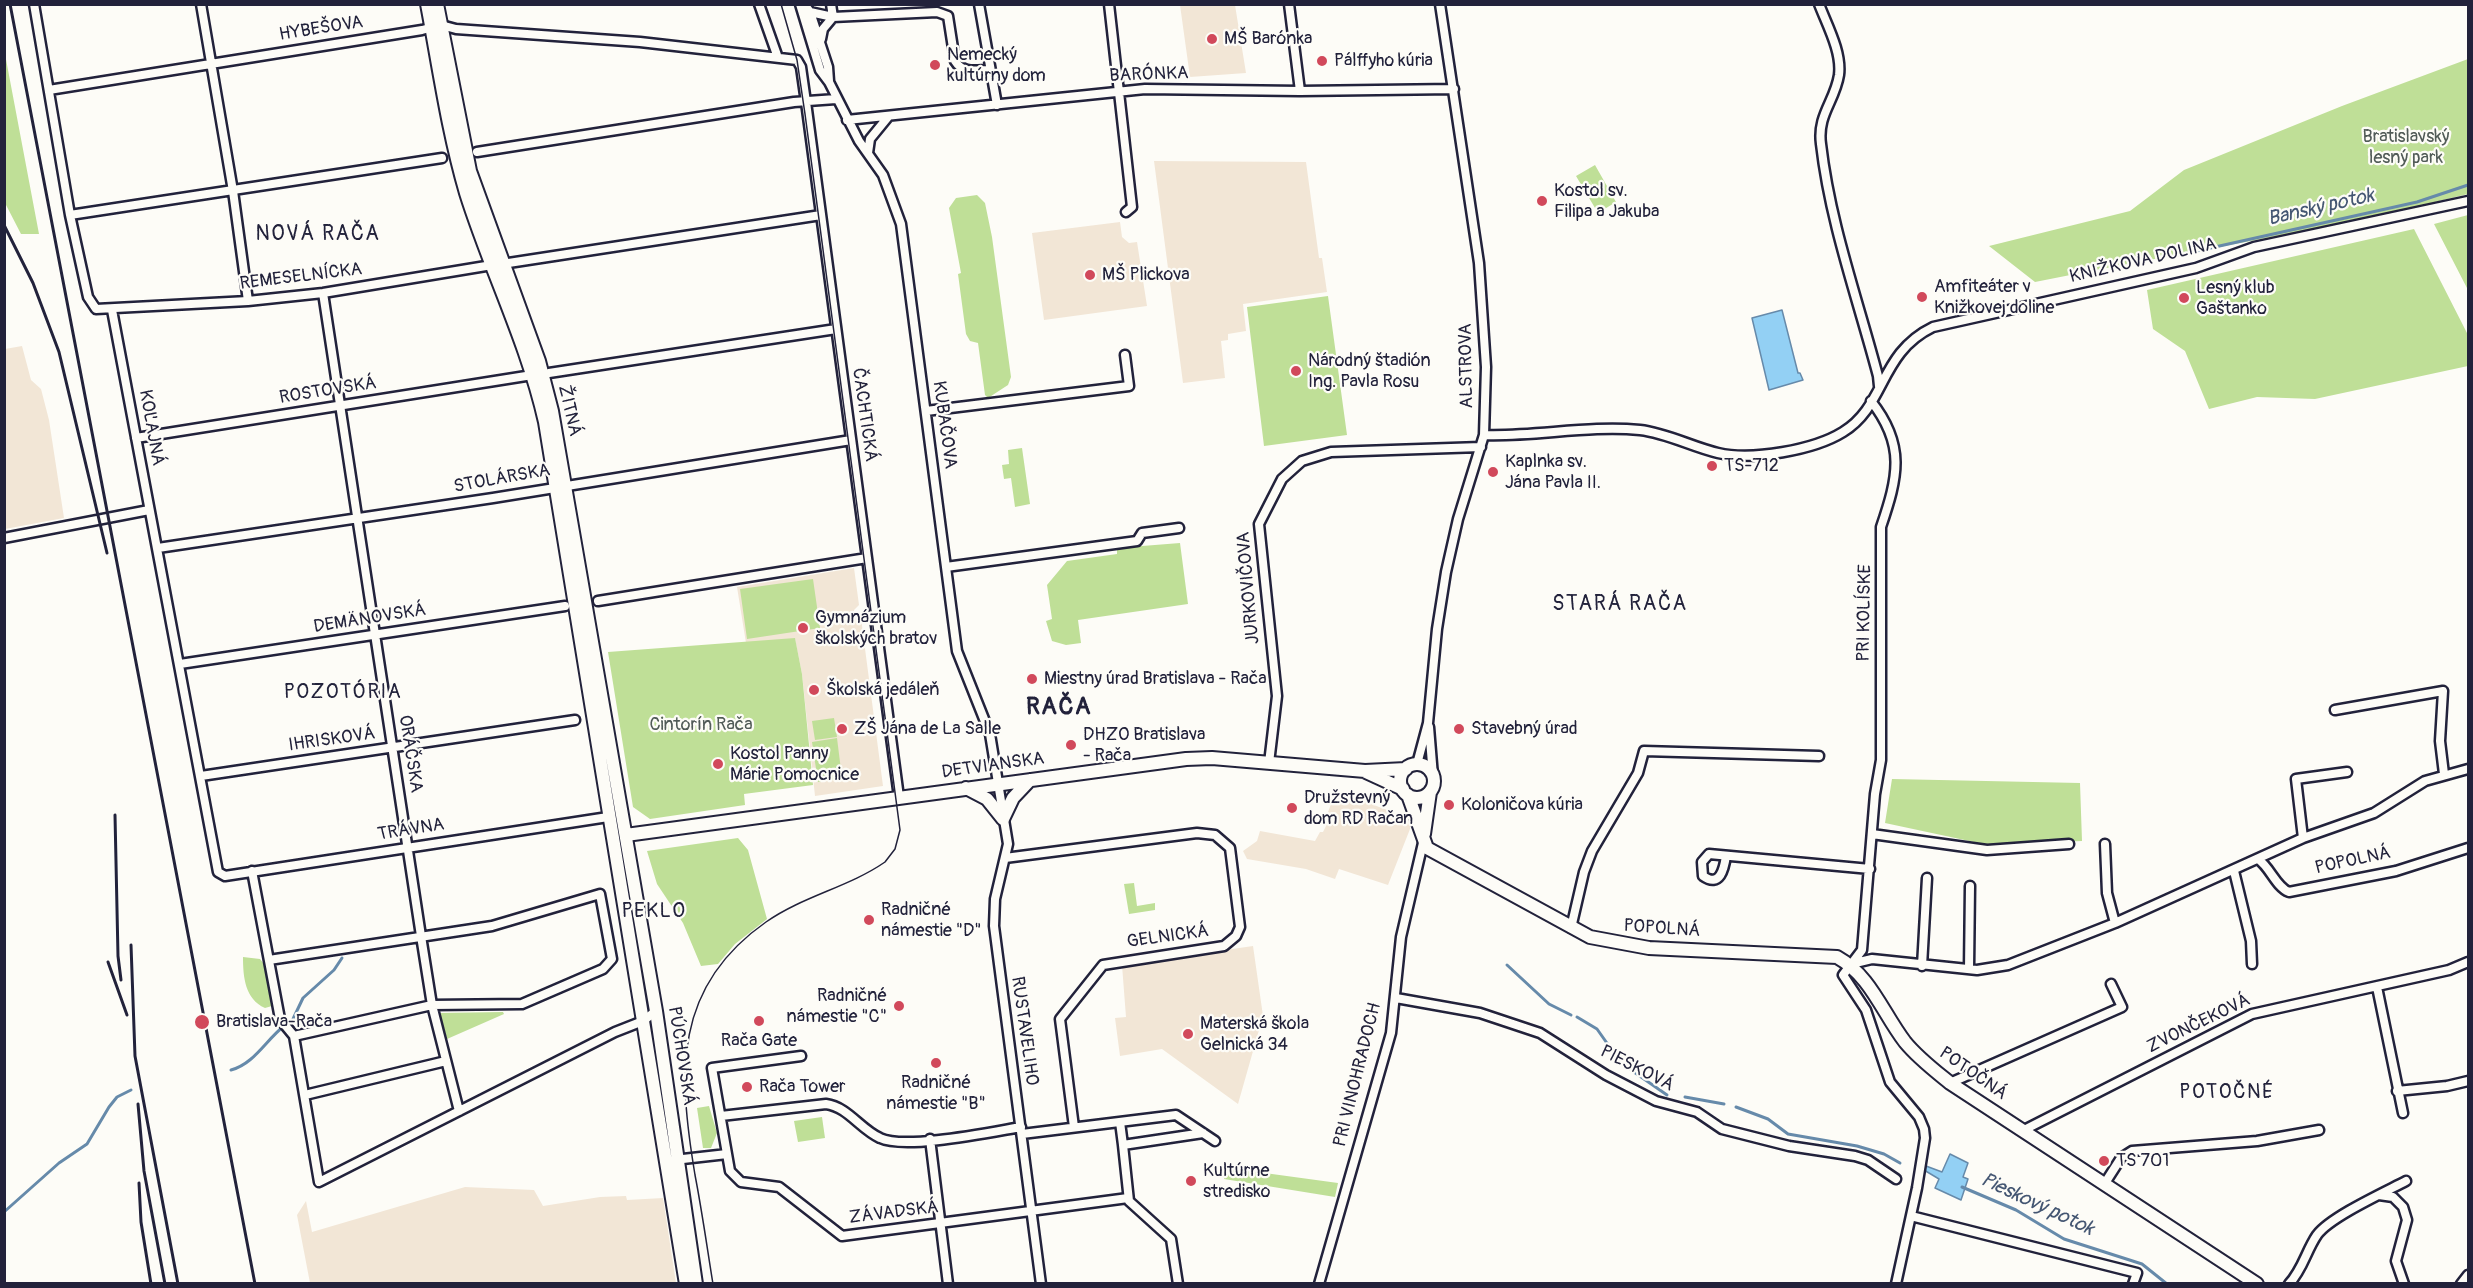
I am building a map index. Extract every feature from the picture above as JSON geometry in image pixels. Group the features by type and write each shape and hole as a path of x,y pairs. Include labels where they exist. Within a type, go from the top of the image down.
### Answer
{"main road":[{"name":"ŽITNÁ","path":"427,4 437,27"},
{"name":"ŽITNÁ","path":"437,4 437,27 461,175 497,265 536,388 562,486 626,835"},
{"name":"ŽITNÁ","path":"562,486 608,817"},
{"name":"DETVIANSKA","path":"626,835 1186,759 1365,771 1411,767"},
{"path":"1405,792 1419,798 1430,792 1433,776 1428,768 1411,767 1401,778 1405,792 1423,840"},
{"name":"DETVIANSKA","path":"1365,771 1405,792"},
{"path":"966,788 987,799 1003,819 1012,798 1031,779"},
{"name":"PRI VINOHRADOCH","path":"1423,840 1430,792"},
{"path":"608,817 626,835 615,855"},
{"name":"PÚCHOVSKÁ","path":"608,817 644,1021 686,1284"},
{"name":"PÚCHOVSKÁ","path":"626,835 677,1142 684,1160 682,1184 696,1284"},
{"name":"POPOLNÁ","path":"1423,840 1432,851 1590,937 1619,945 1649,948 1820,955 1837,957 1851,964"},
{"name":"POTOČNÁ","path":"1851,964 1863,977 1906,1043 1923,1061 1950,1083 2257,1284"}],"street":[{"path":"34,4 70,215 88,300 98,310 112,310"},
{"path":"201,4 233,191 248,301"},
{"path":"759,4 777,56"},
{"name":"KUBAČOVA","path":"802,4 810,12 820,41 829,82 836,99 883,175 900,219 957,651 988,727 998,784"},
{"name":"KUBAČOVA","path":"802,4 820,70 829,82"},
{"path":"820,41 823,29 833,17 831,4"},
{"path":"979,4 997,105"},
{"path":"1109,4 1119,91 1118,100 1132,207 1126,212"},
{"path":"1289,4 1300,92"},
{"name":"ALSTROVA","path":"1433,776 1428,723 1437,629 1446,572 1458,519 1484,435 1486,367 1479,263 1440,4"},
{"path":"1819,4 1839,68 1837,82 1821,122 1821,147 1844,252 1878,376 1879,388"},
{"path":"810,12 833,17 937,12 951,15 955,61 959,68 964,71 989,70"},
{"name":"HYBEŠOVA","path":"50,90 437,27 550,34 777,56"},
{"name":"ČACHTICKÁ","path":"777,56 799,62 806,102 898,797"},
{"name":"BARÓNKA","path":"847,120 1119,91 1300,92 1454,89"},
{"path":"477,152 836,99"},
{"path":"868,153 870,139 888,117"},
{"path":"70,215 442,158"},
{"name":"KNIŽKOVA DOLINA","path":"1484,435 1639,430 1721,454 1749,455 1797,449 1821,442 1856,423 1905,344 1933,327 2196,268 2264,245 2469,201"},
{"name":"REMESELNÍCKA","path":"112,310 248,301 323,293 821,215"},
{"name":"ORÁČSKA","path":"323,293 432,1005 459,1111"},
{"name":"KOĽAJNÁ","path":"112,310 148,510 158,548 201,776 216,869 219,873"},
{"path":"549,373 836,329"},
{"path":"926,411 1129,386 1125,355"},
{"name":"ROSTOVSKÁ","path":"136,438 526,376"},
{"name":"PRI KOLÍSKE","path":"1851,964 1863,950 1875,794 1881,760 1881,527 1893,493 1897,455 1888,427 1871,401"},
{"name":"STOLÁRSKA","path":"158,548 359,519 851,440"},
{"name":"JURKOVIČOVA","path":"1269,763 1276,696 1259,524 1282,479 1302,461 1331,452 1481,447"},
{"path":"4,538 148,510"},
{"path":"946,567 1137,541 1142,532 1179,528"},
{"path":"598,600 867,558"},
{"name":"DEMÄNOVSKÁ","path":"180,664 565,606"},
{"path":"2335,710 2444,691 2440,741 2444,774"},
{"name":"IHRISKOVÁ","path":"201,776 575,720"},
{"name":"ALSTROVA","path":"1411,767 1428,723"},
{"path":"1571,928 1584,872 1592,851 1638,773 1644,751 1819,756"},
{"name":"POPOLNÁ","path":"1851,964 1872,959 1922,966 1969,969 2008,964 2115,923 2303,838 2374,813 2425,781 2469,769"},
{"name":"POPOLNÁ","path":"2303,838 2296,779 2347,772"},
{"name":"RUSTAVELIHO","path":"998,784 1008,844 995,899 994,926 1041,1284"},
{"name":"TRÁVNA","path":"219,873 225,876 608,817"},
{"name":"GELNICKÁ","path":"1005,858 1197,833 1215,836 1226,843 1230,850 1240,927 1233,940 1224,946 1109,962 1102,965 1059,1019 1074,1127"},
{"path":"1872,834 1930,840 1988,850 2069,844"},
{"name":"PRI VINOHRADOCH","path":"1319,1284 1388,1042 1396,998 1401,937 1423,840"},
{"path":"2104,844 2107,893 2115,923"},
{"name":"POPOLNÁ","path":"2258,859 2268,866 2283,890 2289,892 2396,871 2469,848"},
{"path":"1726,856 1870,869"},
{"path":"252,871 280,1018 294,1036 320,1182 615,1032 644,1021 656,1011"},
{"path":"2234,871 2251,941 2252,964"},
{"path":"1922,966 1927,878"},
{"path":"1969,969 1970,886"},
{"path":"269,960 492,926 600,894 612,959 603,969 522,1004 432,1005 294,1036"},
{"name":"ZVONČEKOVÁ","path":"2024,1130 2252,1014 2449,970 2469,962"},
{"path":"1851,964 1843,975 1866,1010 1890,1082 1918,1117 1924,1129 1925,1138 1911,1216 1896,1284"},
{"path":"1950,1083 2122,1007 2111,984"},
{"path":"2377,987 2403,1113"},
{"name":"PIESKOVÁ","path":"1396,998 1480,1012 1540,1033 1606,1075 1656,1101 1697,1113 1722,1129 1789,1146 1855,1156 1868,1160 1896,1179"},
{"name":"ZÁVADSKÁ","path":"801,1056 712,1068 730,1171 741,1182 779,1187 843,1236 1128,1198"},
{"path":"305,1095 446,1061"},
{"path":"2397,1091 2447,1086 2469,1081"},
{"path":"721,1116 826,1104 841,1109 880,1138 900,1143 1176,1115 1215,1141"},
{"path":"1120,1122 1128,1198 1134,1208 1171,1239 1178,1284"},
{"path":"2104,1183 2121,1158 2132,1151 2257,1141 2319,1130"},
{"path":"1123,1145 1203,1133"},
{"path":"930,1139 948,1284"},
{"path":"665,1152 671,1160 727,1154"},
{"path":"2289,1284 2298,1274 2318,1234 2379,1195 2406,1181"},
{"path":"2379,1195 2393,1197 2406,1213 2407,1220 2396,1262 2404,1284"},
{"path":"1911,1216 2137,1273 2133,1284"},
{"path":"2461,1284 2469,1275"}],"shaded area":[{"name":"MŠ Barónka","path":"1180,5 1235,5 1246,73 1190,77"},
{"path":"1154,161 1306,162 1319,258 1322,258 1327,292 1243,304 1246,331 1228,334 1228,340 1221,341 1225,378 1183,383"},
{"name":"MŠ Plickova","path":"1120,222 1122,237 1129,243 1137,242 1147,306 1044,320 1032,233"},
{"path":"22,346 31,380 41,389 49,420 64,518 5,529 5,349"},
{"path":"854,568 859,605 854,610 855,615 861,618 883,786 815,796 802,674 795,639 746,643 737,587"},
{"path":"1336,791 1410,821 1410,829 1388,885 1339,869 1335,879 1306,869 1247,859 1243,851 1257,841 1260,831 1315,841 1328,822 1325,820"},
{"name":"Materská škola Gelnická 34","path":"1253,946 1263,1016 1238,1104 1162,1049 1120,1056 1115,1018 1126,1017 1122,965"},
{"path":"465,1187 534,1190 543,1206 600,1197 626,1196 627,1200 663,1198 676,1283 310,1283 297,1215 306,1201 312,1232"}],"green space":[{"path":"4,54 39,234 21,234 5,203"},
{"name":"Bratislavský lesný park","path":"2468,59 2468,194 2306,230 2035,282 1989,246 2130,211 2184,170 2342,106"},
{"path":"1595,165 1616,202 1598,213 1576,176"},
{"path":"977,195 985,203 992,237 1011,377 1008,385 988,398 985,395 978,343 970,341 966,334 958,274 961,273 949,208 956,198"},
{"path":"2468,215 2468,290 2434,224"},
{"path":"2414,229 2468,335 2468,366 2315,399 2257,397 2209,409 2185,351 2153,329 2147,290"},
{"name":"Národný štadión Ing. Pavla Rosu","path":"1328,296 1347,435 1264,446 1247,307"},
{"path":"1022,448 1030,504 1015,507 1011,478 1004,479 1002,465 1009,464 1008,450"},
{"path":"1180,543 1188,604 1078,620 1081,643 1066,645 1052,641 1046,621 1052,619 1047,585 1067,561 1117,554 1117,548"},
{"path":"813,579 820,628 747,639 740,589"},
{"name":"Cintorín Rača","path":"795,638 802,674 813,785 744,794 745,805 650,819 633,807 608,652"},
{"path":"834,718 837,737 815,740 812,721"},
{"path":"837,738 842,778 818,782 812,742"},
{"path":"1892,779 2080,783 2082,841 1988,845 1885,823"},
{"path":"738,838 748,850 767,919 735,944 718,964 701,966 683,923 657,884 647,851"},
{"path":"1134,883 1137,906 1155,903 1155,910 1129,914 1124,884"},
{"path":"243,957 260,959 264,964 272,1006 265,1008 258,1004 249,993 246,987"},
{"path":"503,1012 504,1014 447,1039 440,1013"},
{"path":"709,1106 717,1133 711,1148 703,1148 697,1108"},
{"path":"822,1117 825,1138 798,1142 794,1121"},
{"path":"1228,1168 1338,1183 1335,1197 1224,1179"}],"water":[{"path":"1782,310 1798,373 1803,380 1769,390 1752,318"},
{"path":"1950,1154 1968,1163 1963,1177 1968,1179 1961,1200 1935,1188 1939,1179 1924,1170 1926,1166 1942,1172"}],"waterway":[{"name":"Banský potok","path":"2179,255 2417,202 2468,185"},
{"name":"Pieskový potok","path":"293,1019 303,998 334,970 342,958"},
{"name":"Pieskový potok","path":"1507,965 1549,1004 1571,1015"},
{"name":"Pieskový potok","path":"1577,1017 1597,1029 1621,1063 1667,1095"},
{"name":"Pieskový potok","path":"231,1070 246,1063 284,1026"},
{"name":"Pieskový potok","path":"4,1212 59,1163 87,1144 117,1097 131,1090"},
{"name":"Pieskový potok","path":"1685,1097 1724,1104"},
{"name":"Pieskový potok","path":"1736,1107 1768,1119 1788,1134 1857,1146 1884,1154 1900,1163"},
{"name":"Pieskový potok","path":"1962,1187 2016,1210 2064,1239 2142,1264 2167,1284"}],"tram line":[{"path":"713,1284 689,1138 686,1102 685,1067 689,1035 698,1004 713,975 736,947 780,913 871,871 885,862 895,849 900,830 805,114 797,60 781,4"}],"railway":[{"path":"10,4 255,1284"},
{"path":"4,225 33,283 59,352 107,553"},
{"path":"115,815 118,956 121,980"},
{"path":"131,945 135,1056 178,1284"},
{"path":"108,962 127,1015"},
{"path":"138,1104 144,1171 165,1284"},
{"path":"139,1183 141,1222 151,1284"}],"place":[{"name":"MŠ Barónka","path":"1212,39"},
{"name":"Pálffyho kúria","path":"1322,61"},
{"name":"Nemecký kultúrny dom","path":"935,65"},
{"name":"Kostol sv. Filipa a Jakuba","path":"1542,201"},
{"name":"MŠ Plickova","path":"1090,275"},
{"name":"Amfiteáter v Knižkovej doline","path":"1922,297"},
{"name":"Lesný klub Gaštanko","path":"2184,298"},
{"name":"Národný štadión Ing. Pavla Rosu","path":"1296,371"},
{"name":"TS-712","path":"1712,466"},
{"name":"Kaplnka sv. Jána Pavla II.","path":"1493,472"},
{"name":"Gymnázium školských bratov","path":"803,628"},
{"name":"Miestny úrad Bratislava - Rača","path":"1032,679"},
{"name":"Školská jedáleň","path":"814,690"},
{"name":"ZŠ Jána de La Salle","path":"842,729"},
{"name":"Stavebný úrad","path":"1459,729"},
{"name":"DHZO Bratislava - Rača","path":"1071,745"},
{"name":"Kostol Panny Márie Pomocnice","path":"718,764"},
{"name":"Koloničova kúria","path":"1449,805"},
{"name":"Družstevný dom RD Račan","path":"1292,808"},
{"name":"Radničné námestie \"D\"","path":"869,920"},
{"name":"Radničné námestie \"C\"","path":"899,1006"},
{"name":"Rača Gate","path":"759,1021"},
{"name":"Bratislava-Rača","path":"202,1022"},
{"name":"Materská škola Gelnická 34","path":"1188,1034"},
{"name":"Radničné námestie \"B\"","path":"936,1063"},
{"name":"Rača Tower","path":"747,1087"},
{"name":"TS 701","path":"2104,1161"},
{"name":"Kultúrne stredisko","path":"1191,1181"}],"district":[{"name":"NOVÁ RAČA","path":"318,235"},
{"name":"STARÁ RAČA","path":"1620,605"},
{"name":"POZOTÓRIA","path":"343,693"},
{"name":"RAČA","path":"1059,708"},
{"name":"PEKLO","path":"654,912"},
{"name":"POTOČNÉ","path":"2227,1093"}]}
